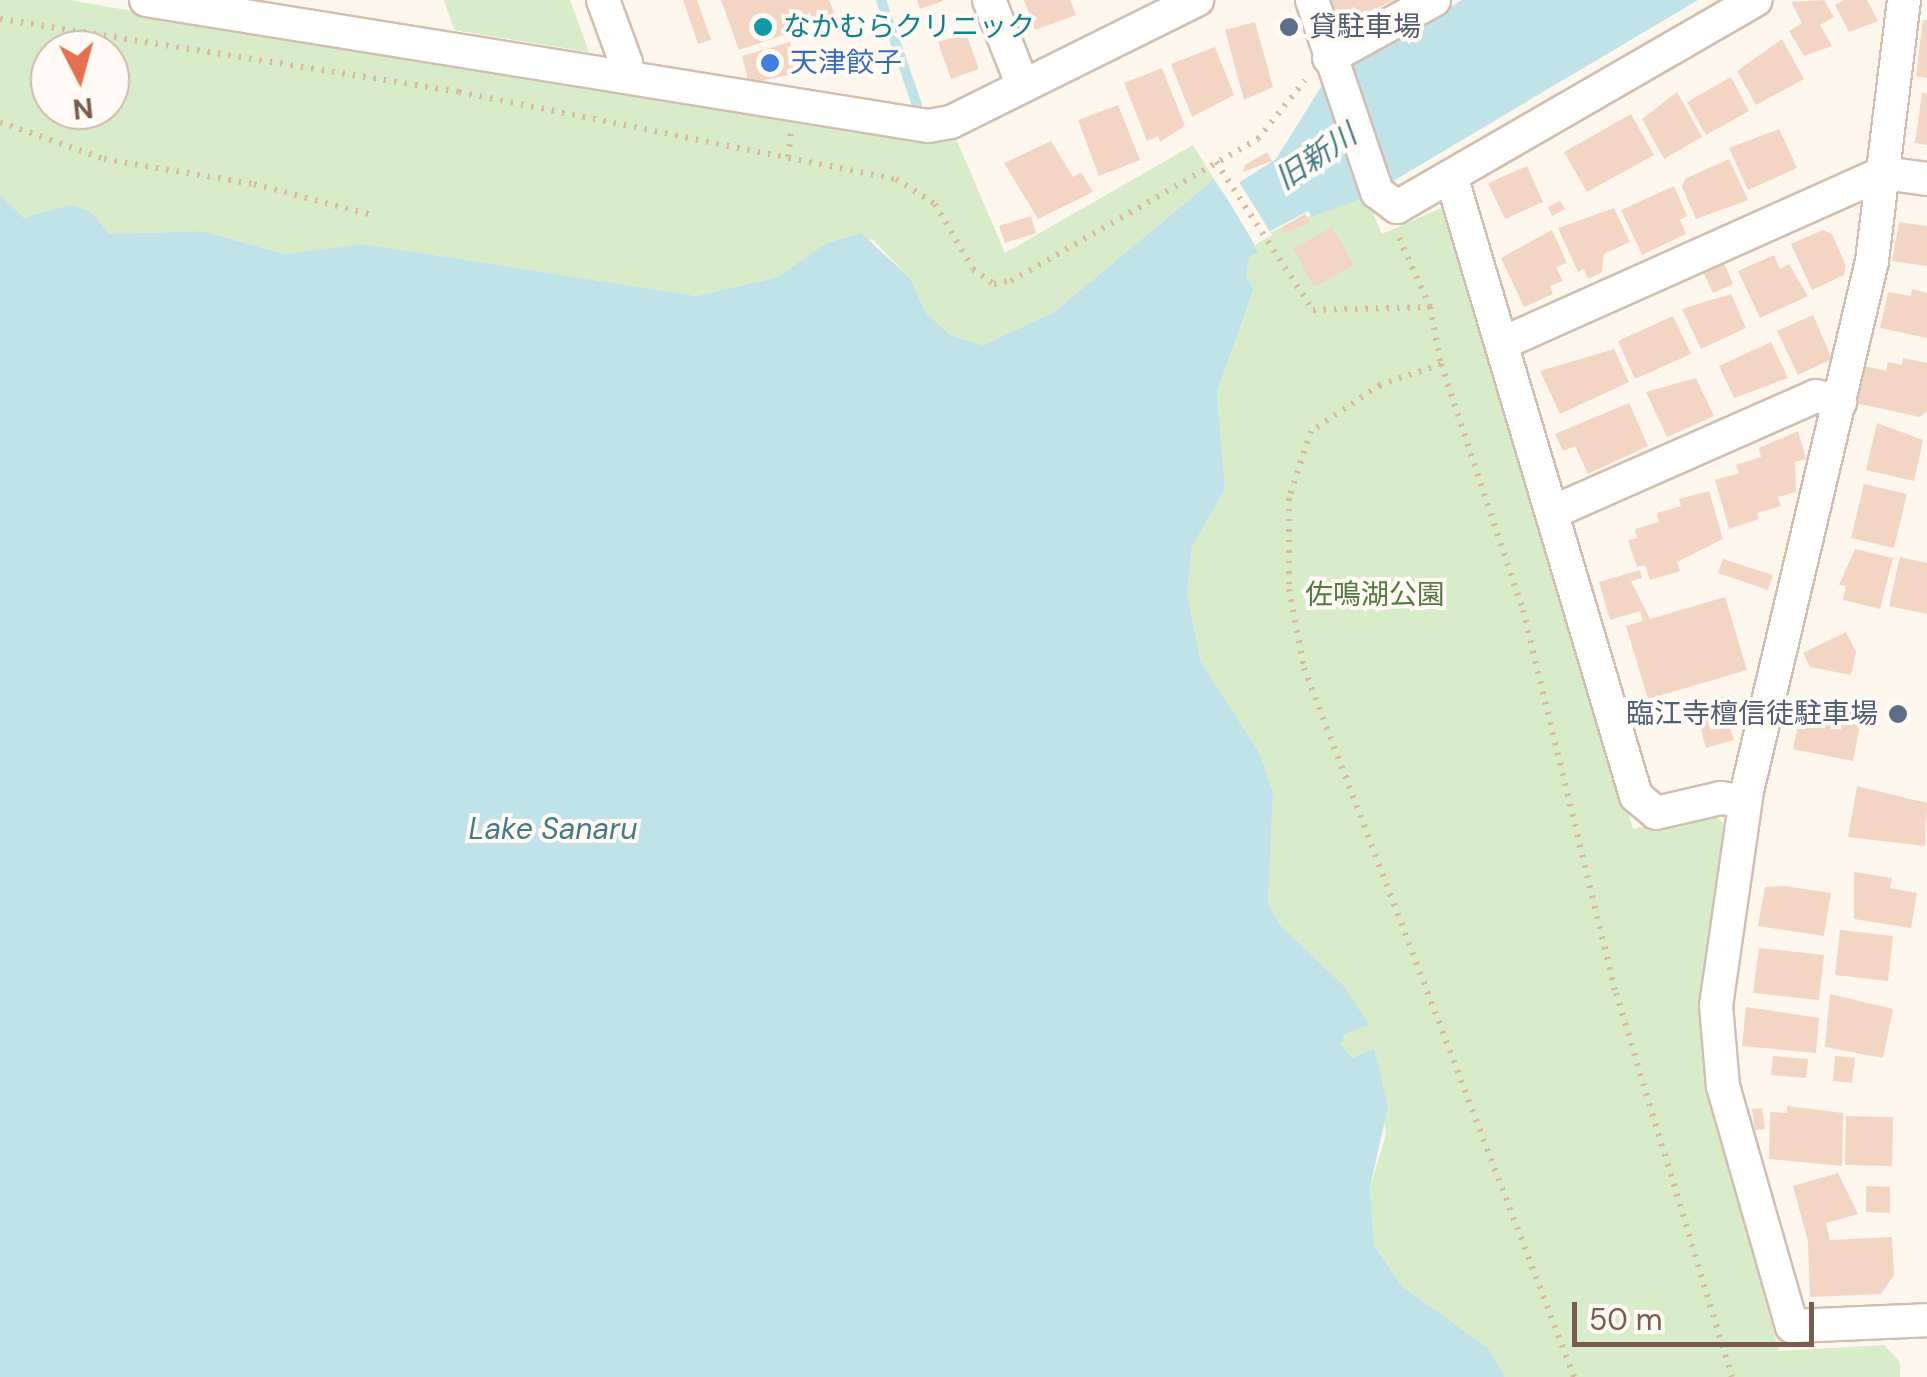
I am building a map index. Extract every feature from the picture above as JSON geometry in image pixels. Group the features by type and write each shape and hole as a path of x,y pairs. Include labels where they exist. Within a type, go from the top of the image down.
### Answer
{"street":[{"path":"146,0 242,8 624,78 928,126 1023,86 1197,0"},
{"path":"602,0 626,63 624,78"},
{"path":"990,0 1023,86"},
{"path":"1312,0 1331,65 1385,199 1405,206 1755,0"},
{"path":"1331,65 1434,0"},
{"path":"1904,0 1872,261 1745,802 1720,964 1718,1046 1733,1126 1792,1326 1927,1320"},
{"path":"1503,342 1883,173 1927,178"},
{"path":"1452,179 1636,796 1656,813 1722,798 1745,802"},
{"path":"1553,512 1816,396 1840,402"}],"path":[{"path":"0,19 459,92 885,176 935,204 972,270 994,284 1011,281 1258,139 1314,70 1331,65"},
{"path":"0,122 94,156 254,184 371,215"},
{"path":"1216,162 1312,310 1430,306"},
{"path":"1385,199 1430,306 1441,364 1523,610 1616,993 1732,1377"},
{"path":"1441,364 1380,385 1310,431 1289,498 1289,589 1304,668 1574,1377"}],"green space":[{"path":"0,0 70,0 423,62 429,58 955,136 1005,253 1193,145 1214,179 1054,312 983,345 950,335 926,313 910,278 872,239 778,277 696,296 364,244 285,254 202,231 110,234 90,211 24,218 0,195"},
{"path":"444,0 570,0 589,52 454,30"},
{"name":"佐鳴湖公園","path":"1353,197 1366,197 1382,234 1448,205 1633,829 1704,809 1724,823 1704,998 1712,1103 1779,1351 1884,1345 1900,1362 1900,1377 1505,1377 1488,1348 1402,1286 1374,1245 1370,1187 1386,1134 1374,1050 1352,1058 1341,1044 1345,1034 1368,1025 1343,985 1281,926 1268,904 1273,793 1260,754 1201,662 1187,593 1192,547 1225,489 1217,392 1254,290 1246,277 1251,241"}],"water":[{"name":"Lake Sanaru","path":"1462,0 1698,0 1368,196 1312,217 1308,211 1252,241 1258,253 1249,257 1246,277 1254,289 1217,392 1225,489 1192,547 1187,593 1201,662 1260,754 1273,793 1268,904 1281,926 1343,985 1369,1025 1345,1034 1341,1044 1352,1058 1374,1049 1388,1107 1370,1187 1374,1245 1402,1286 1488,1348 1505,1377 0,1377 0,195 24,218 70,205 90,211 110,234 202,231 285,254 364,244 696,296 778,277 825,244 861,233 910,278 926,313 950,335 983,345 1054,312 1214,179 1223,193 1276,159 1324,82"}],"pier":[{"path":"1238,180 1272,235 1255,245 1222,190"}],"building":[{"path":"683,0 697,0 711,40 698,44"},
{"name":"なかむらクリニック","path":"721,0 829,0 836,17 816,29 810,12 783,35 739,50"},
{"path":"917,0 943,0 943,1 920,9"},
{"path":"1024,0 1070,0 1076,15 1035,30"},
{"path":"1330,0 1395,0 1341,24"},
{"path":"1824,0 1834,17 1820,25 1832,46 1804,56 1789,31 1802,23 1791,2"},
{"path":"1844,0 1867,0 1878,21 1849,32 1835,5"},
{"path":"1923,20 1927,20 1927,78 1916,76"},
{"path":"1255,22 1273,87 1244,100 1225,30"},
{"path":"966,33 979,69 951,79 938,42"},
{"path":"1782,39 1804,79 1756,105 1737,71"},
{"name":"天津餃子","path":"790,42 794,74 749,83 742,56"},
{"path":"1215,47 1234,95 1192,117 1171,64"},
{"path":"1162,68 1185,126 1160,142 1158,136 1147,141 1124,83"},
{"path":"1731,77 1749,111 1706,135 1687,102"},
{"path":"1677,92 1702,137 1664,159 1642,119"},
{"path":"1922,93 1927,93 1927,145 1915,143"},
{"path":"1118,105 1140,160 1099,176 1078,120"},
{"path":"1631,114 1654,155 1587,192 1564,152"},
{"path":"1779,129 1797,168 1748,190 1729,148"},
{"path":"1051,141 1073,177 1081,172 1093,192 1038,219 1004,163"},
{"path":"1267,152 1272,161 1243,172 1245,165"},
{"path":"1729,159 1748,200 1696,219 1682,187 1685,179"},
{"path":"1527,166 1543,202 1505,219 1488,183"},
{"path":"1674,186 1687,216 1680,220 1686,234 1642,255 1621,210"},
{"path":"1560,201 1565,209 1552,216 1548,207"},
{"path":"1614,208 1630,242 1604,254 1602,272 1588,279 1584,269 1578,272 1558,228"},
{"path":"1305,214 1310,223 1281,234 1282,227"},
{"path":"1031,216 1036,233 1005,243 999,226"},
{"path":"1899,222 1927,226 1927,266 1892,261"},
{"path":"1332,227 1354,265 1314,287 1293,249"},
{"path":"1552,230 1567,263 1556,267 1563,281 1550,286 1553,294 1524,307 1501,258"},
{"path":"1823,230 1832,234 1846,266 1844,275 1812,290 1791,244"},
{"path":"1774,255 1780,269 1789,264 1808,296 1760,318 1738,271"},
{"path":"1724,263 1733,284 1713,293 1703,272"},
{"path":"1912,289 1927,293 1927,338 1880,328 1888,292 1911,296"},
{"path":"1731,294 1746,328 1701,349 1682,309"},
{"path":"1813,315 1832,359 1798,375 1777,331"},
{"path":"1673,316 1691,354 1635,379 1618,341"},
{"path":"1771,342 1788,378 1734,398 1719,366"},
{"path":"1614,349 1629,382 1560,414 1540,371"},
{"path":"1903,358 1927,363 1927,411 1920,417 1856,403 1864,366 1886,371 1888,362 1902,365"},
{"path":"1696,378 1714,416 1667,437 1646,392"},
{"path":"1629,403 1648,446 1588,474 1575,446 1563,451 1555,434"},
{"path":"1877,423 1923,440 1914,481 1866,470"},
{"path":"1798,431 1806,459 1795,462 1796,492 1778,497 1781,506 1757,513 1759,519 1729,529 1715,480 1739,473 1736,465 1761,457 1759,448"},
{"path":"1864,484 1907,494 1894,548 1851,538"},
{"path":"1709,491 1723,539 1677,562 1680,571 1650,580 1645,565 1637,567 1628,540 1637,538 1635,529 1659,522 1657,513 1681,506 1679,499"},
{"path":"1855,549 1893,558 1880,609 1843,600 1846,586 1839,585"},
{"path":"1900,557 1927,563 1927,614 1889,606"},
{"path":"1723,559 1773,575 1768,590 1718,573"},
{"path":"1640,570 1642,578 1631,581 1650,619 1725,597 1747,670 1648,699 1626,626 1643,621 1640,611 1610,620 1599,582"},
{"path":"1846,632 1856,652 1851,675 1810,667 1803,653"},
{"path":"1730,695 1739,725 1730,727 1734,740 1706,748 1694,705"},
{"path":"1803,698 1863,710 1853,761 1793,749"},
{"path":"1857,786 1927,803 1925,846 1848,837"},
{"path":"1854,872 1892,878 1890,888 1917,893 1911,928 1854,919"},
{"path":"1765,887 1831,893 1824,936 1758,926"},
{"path":"1840,930 1893,936 1888,981 1835,975"},
{"path":"1759,948 1824,955 1819,1000 1753,993"},
{"path":"1830,994 1893,1009 1883,1058 1825,1047"},
{"path":"1746,1007 1819,1018 1816,1053 1742,1046"},
{"path":"1773,1056 1808,1059 1806,1078 1771,1075"},
{"path":"1835,1056 1855,1058 1852,1083 1833,1081"},
{"path":"1787,1106 1843,1113 1842,1166 1769,1159 1770,1112 1787,1113"},
{"path":"1762,1108 1765,1129 1755,1130 1752,1109"},
{"path":"1846,1116 1893,1117 1892,1166 1845,1165"},
{"path":"1838,1173 1858,1214 1826,1223 1830,1240 1892,1237 1894,1275 1881,1294 1810,1297 1808,1241 1793,1186"},
{"path":"1866,1186 1890,1187 1890,1213 1866,1212"}],"waterway":[{"path":"881,0 917,105"}],"place":[{"name":"なかむらクリニック","path":"763,27"},
{"name":"貸駐車場","path":"1289,27"},
{"name":"天津餃子","path":"770,63"},
{"name":"臨江寺檀信徒駐車場","path":"1898,714"}],"water label":[{"name":"旧新川","path":"1316,157"}]}
